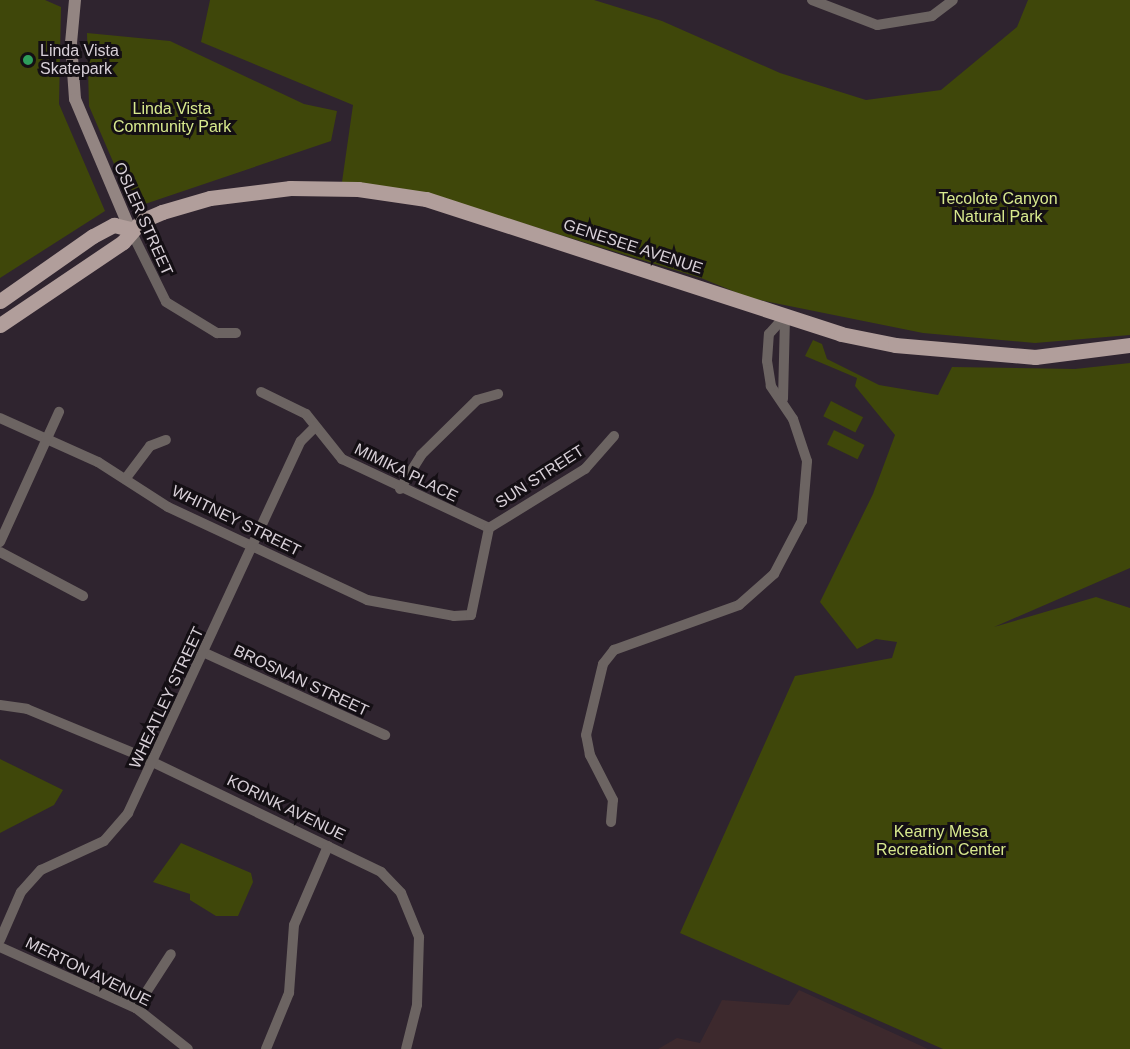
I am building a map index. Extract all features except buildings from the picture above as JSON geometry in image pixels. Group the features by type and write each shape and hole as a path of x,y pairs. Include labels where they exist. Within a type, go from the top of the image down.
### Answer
{"main road":[{"name":"GENESEE AVENUE","path":"0,325 123,242 130,229 162,212 210,198 290,188 358,189 426,199 785,316 895,345 1035,357 1130,345"},
{"name":"GENESEE AVENUE","path":"0,301 93,236 114,225 130,229"}],"street":[{"name":"OSLER STREET","path":"75,0 71,43 75,99 130,229 166,302 217,333 236,333"},
{"path":"812,0 877,25 932,16 953,0"},
{"path":"611,822 613,800 590,755 586,735 603,664 614,651 739,605 786,558 802,522 808,482 801,441 783,399 771,386 767,361 769,334 785,316"},
{"path":"783,399 785,316"},
{"name":"MIMIKA PLACE","path":"261,392 306,414 342,459 400,489 489,528"},
{"path":"400,489 421,455 469,408 498,394"},
{"path":"0,542 45,438 59,412"},
{"name":"WHITNEY STREET","path":"0,418 126,478 168,507 367,600 471,615"},
{"name":"WHEATLEY STREET","path":"0,940 21,892 41,870 104,841 120,825 154,762 301,441 315,427"},
{"name":"SUN STREET","path":"471,615 489,528 585,469 614,436"},
{"path":"126,478 150,446 165,440"},
{"path":"0,552 83,596"},
{"name":"BROSNAN STREET","path":"205,653 385,735"},
{"name":"KORINK AVENUE","path":"0,705 27,709 154,762 381,872 410,910 419,937 420,969 406,1049"},
{"path":"266,1049 289,993 294,925 328,846"},
{"name":"MERTON AVENUE","path":"0,947 136,1008 188,1049"},
{"path":"136,1008 171,954"}],"shaded area":[{"path":"799,990 928,1049 658,1049 677,1038 700,1043 722,1000 789,1005"}],"green space":[{"name":"Linda Vista Community Park","path":"0,0 45,0 61,7 59,104 105,211 0,278"},
{"name":"Tecolote Canyon Natural Park","path":"210,0 594,0 662,21 780,73 866,100 941,90 1017,27 1028,0 1130,0 1130,335 1035,343 923,333 750,298 701,278 440,198 342,182 353,105 201,42"},
{"name":"Linda Vista Community Park","path":"87,33 170,41 304,104 337,111 331,141 142,205 114,164 89,106"},
{"name":"Kearny Mesa Recreation Center","path":"813,340 822,344 827,359 879,385 938,395 952,367 1075,369 1130,363 1130,568 994,627 1096,597 1130,608 1130,1049 943,1049 680,933 795,676 892,658 897,642 876,639 857,649 820,602 873,494 895,435 855,386 857,378 805,356"},
{"path":"831,401 863,417 855,432 823,416"},
{"path":"834,430 865,445 858,459 827,444"},
{"path":"0,759 63,790 54,805 0,833"},
{"path":"181,843 251,873 253,882 238,916 216,916 190,900 190,894 153,882"}],"place":[{"name":"Linda Vista Skatepark","path":"28,60"}]}
